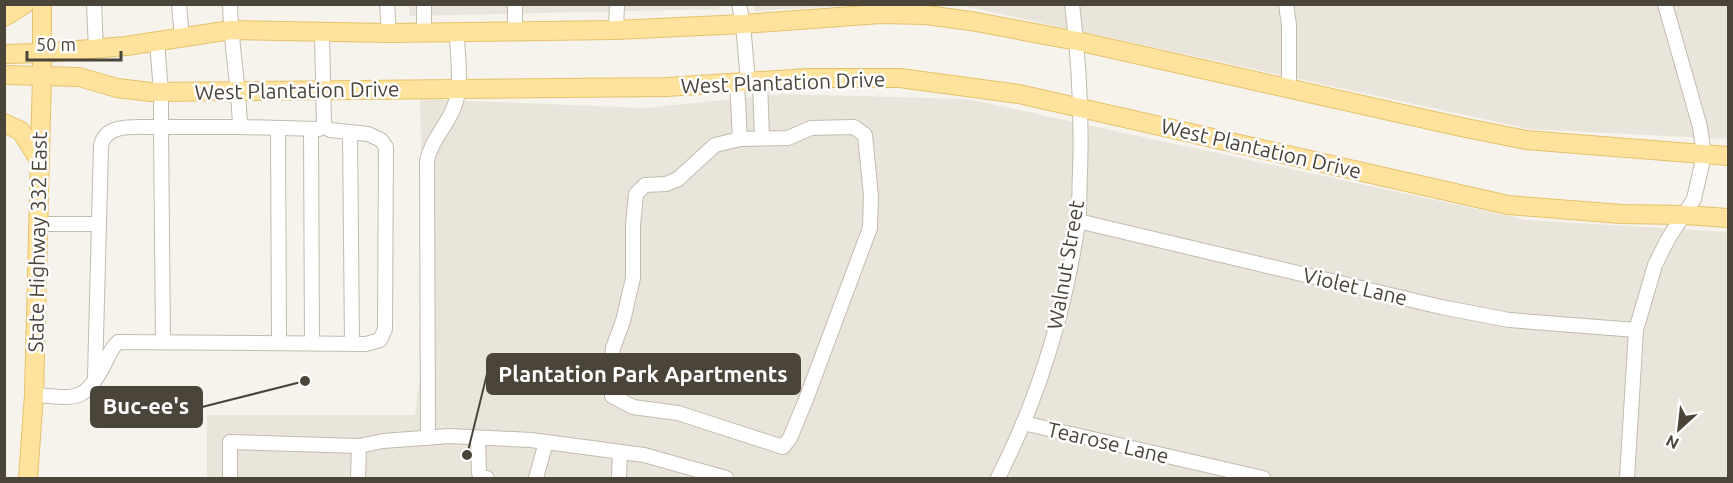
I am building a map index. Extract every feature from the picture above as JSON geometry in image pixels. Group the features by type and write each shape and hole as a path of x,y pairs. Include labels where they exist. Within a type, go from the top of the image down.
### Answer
{"main road":[{"path":"4,17 25,4"},
{"name":"State Highway 332 East","path":"28,478 34,395 42,4"},
{"path":"4,54 42,54 96,49 231,30 389,33 616,30 880,14 926,15 1077,41 1526,140 1728,156"},
{"name":"West Plantation Drive","path":"4,75 79,77 117,88 161,92 666,87 808,78 900,78 1019,94 1508,205 1621,214 1728,218"},
{"path":"4,123 21,131 39,160"}],"street":[{"path":"94,4 96,49"},
{"path":"179,4 182,38"},
{"path":"230,4 239,92 240,127"},
{"path":"387,4 389,33"},
{"path":"424,4 424,33"},
{"path":"515,4 515,32"},
{"path":"616,30 617,4"},
{"path":"739,4 748,82 762,138"},
{"name":"Walnut Street","path":"998,478 1023,423 1053,338 1066,286 1078,221 1081,108 1072,4"},
{"path":"1286,4 1289,25 1289,88"},
{"path":"1627,478 1636,330 1655,265 1668,239 1694,199 1704,154 1700,127 1665,4"},
{"path":"312,343 317,128 323,91 322,32"},
{"path":"428,438 427,161 430,147 453,111 458,90 457,33"},
{"path":"157,42 161,92 163,342"},
{"path":"740,139 748,82"},
{"path":"34,395 82,395 95,382 116,343 375,343 383,336 385,329 386,147 375,136 317,128 161,127 109,131 102,138 95,382"},
{"path":"811,128 854,128 865,135 871,196 870,228 805,402 790,438 783,447 678,413 633,407 612,396 613,348 623,321 633,278 633,225 636,194 645,184 666,184 678,179 716,145 740,139 788,138 811,128"},
{"path":"278,129 279,343"},
{"path":"350,132 352,344"},
{"name":"Violet Lane","path":"1078,221 1509,320 1636,330"},
{"path":"38,224 99,224"},
{"name":"Tearose Lane","path":"1023,423 1263,478"},
{"path":"230,478 230,442 359,446 383,441 428,438 546,442 644,455 681,472 726,478"},
{"path":"478,438 479,472 482,478 487,478"},
{"path":"536,478 546,442"},
{"path":"358,478 359,446"},
{"path":"619,478 620,452"}],"shaded area":[{"path":"719,4 720,9 409,16 409,5"},
{"path":"754,4 865,4 865,5 755,11"},
{"path":"967,5 1728,5 1728,139 1529,129"},
{"path":"783,94 967,99 1527,220 1728,232 1728,478 207,478 207,415 415,415 426,329 420,99 645,108"}],"place":[{"name":"Buc-ee's","path":"305,381"},
{"name":"Plantation Park Apartments","path":"467,455"}]}
